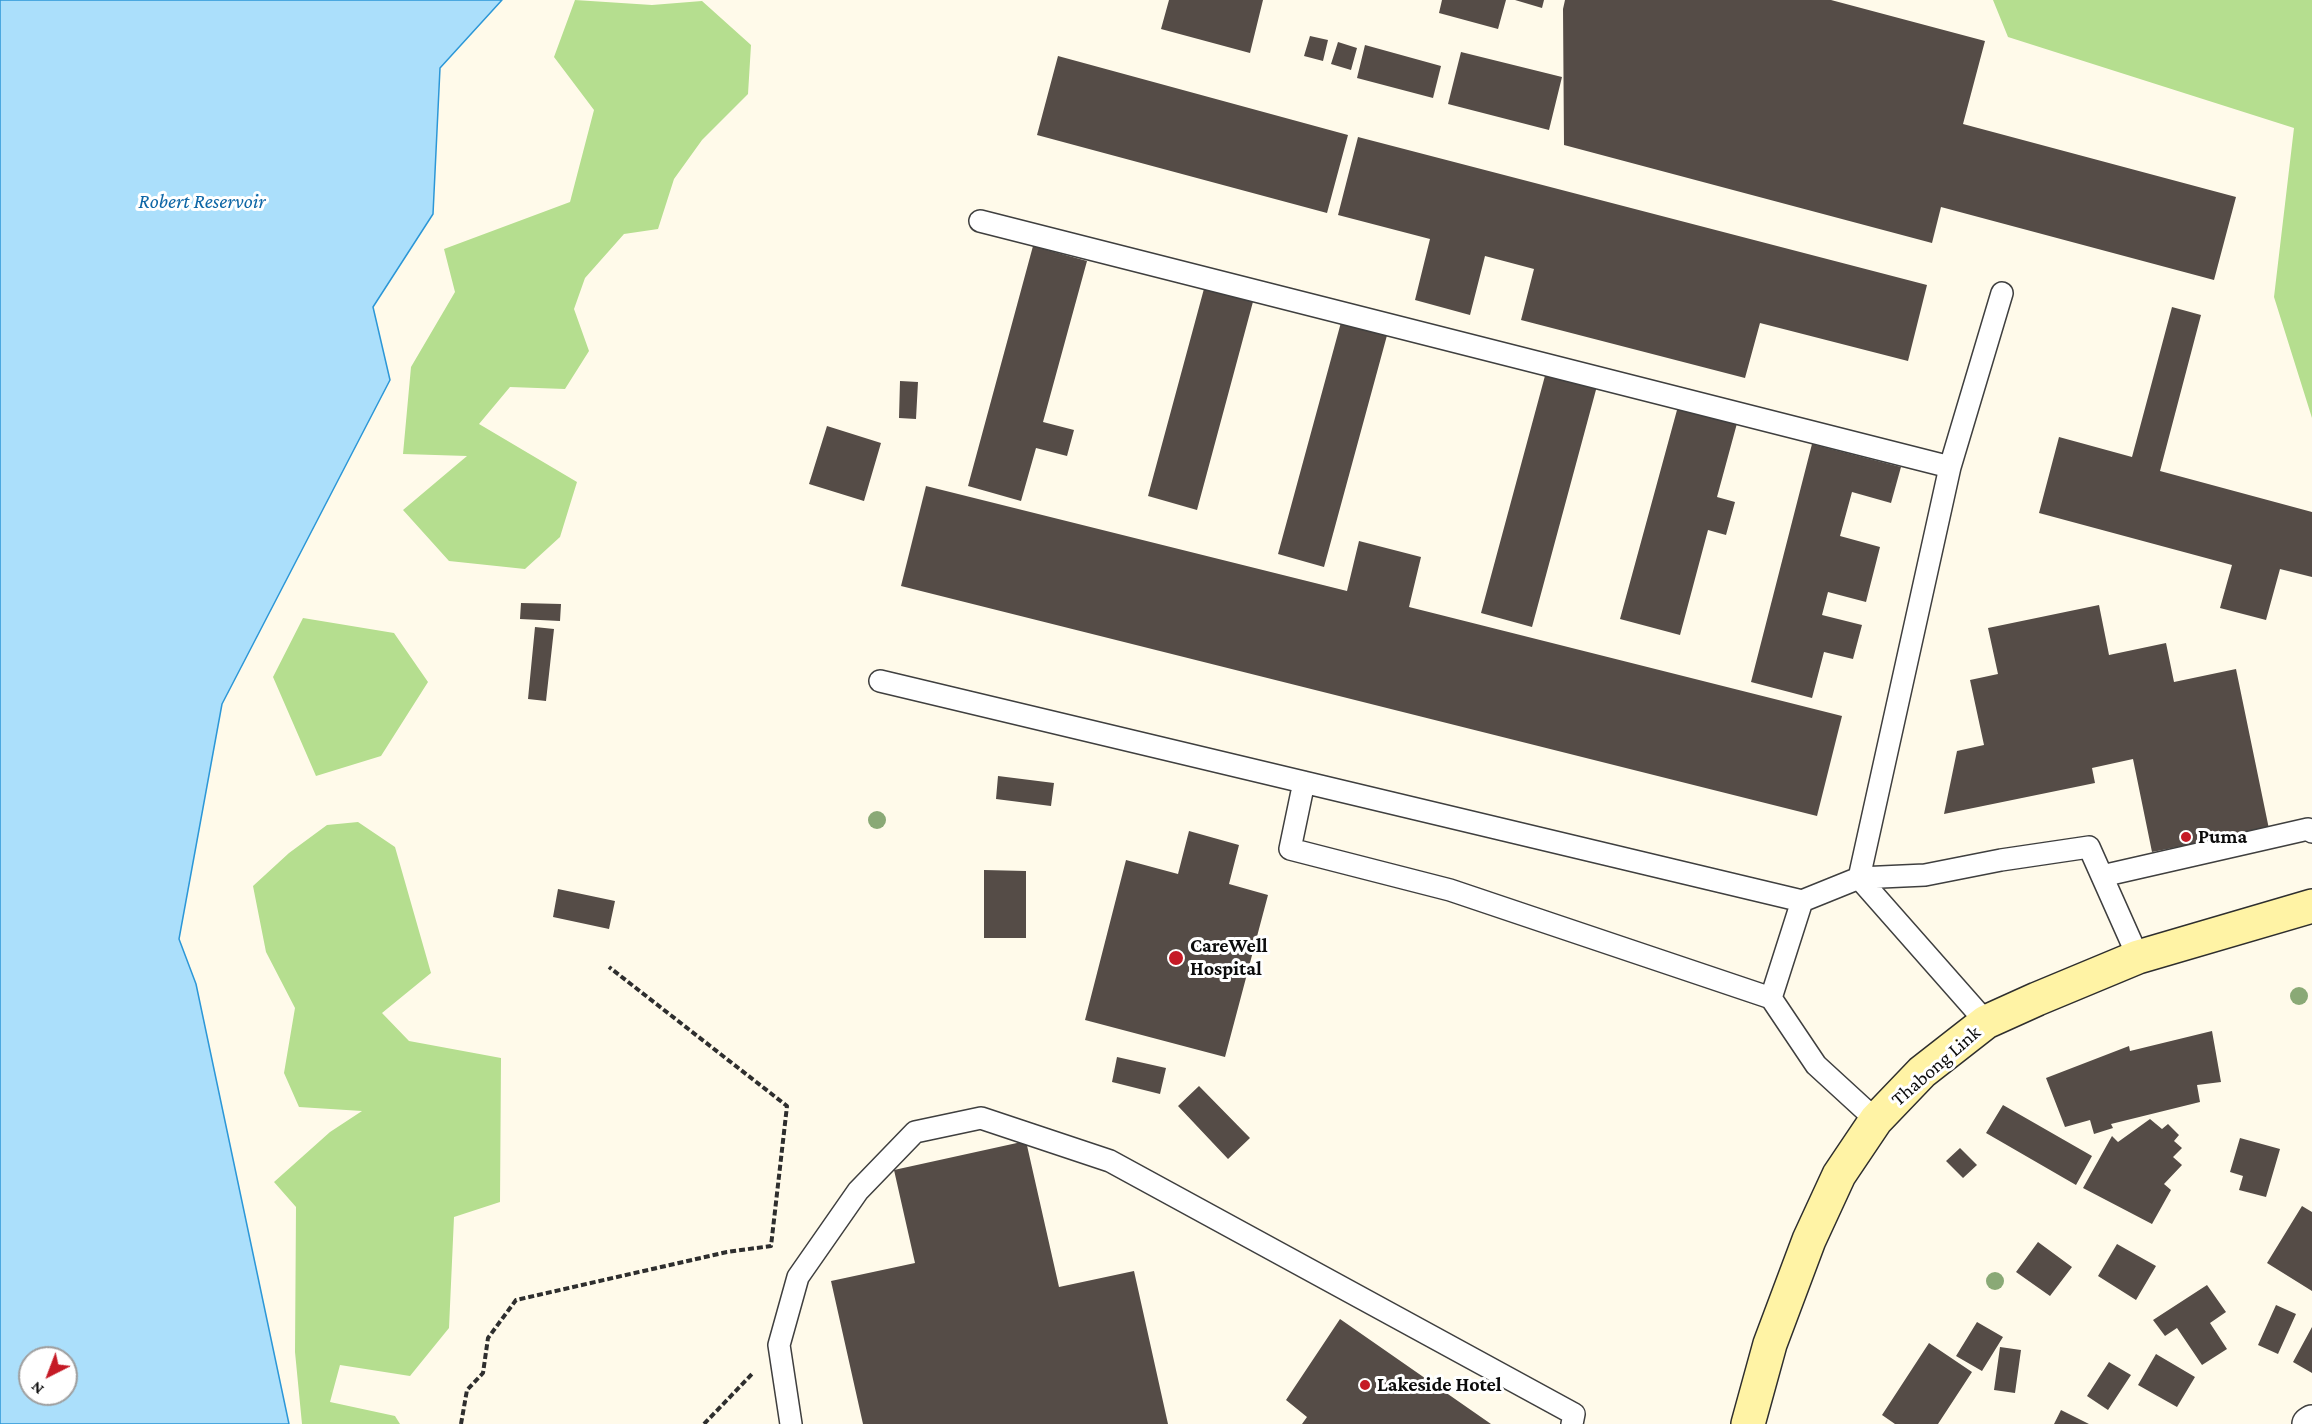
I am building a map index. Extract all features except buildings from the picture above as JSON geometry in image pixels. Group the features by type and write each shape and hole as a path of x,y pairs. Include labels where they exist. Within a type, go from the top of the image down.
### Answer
{"main road":[{"name":"Thabong Link","path":"1748,1424 1770,1344 1809,1240 1839,1175 1876,1120 1922,1072 1986,1022 2138,957 2312,906"}],"lane":[{"path":"980,221 1950,467"},
{"path":"1859,878 1950,467 2002,293"},
{"path":"880,681 1802,901 1859,878 1925,875 2001,860 2089,847 2138,957"},
{"path":"1304,782 1290,849 1450,890 1771,998 1816,1065 1876,1120"},
{"path":"2102,876 2307,829 2312,832"},
{"path":"1859,878 1986,1022"},
{"path":"1771,998 1802,901"},
{"path":"791,1424 779,1345 798,1277 858,1191 915,1132 981,1118 1110,1161 1574,1414 1572,1424"}],"path":[{"path":"462,1424 467,1390 483,1373 488,1338 516,1300 727,1252 771,1246 787,1106 609,967"},
{"path":"704,1424 779,1345"}],"green space":[{"path":"575,0 652,5 702,1 751,45 748,94 702,140 674,179 658,229 624,234 585,278 574,309 589,351 565,389 510,387 479,424 577,482 560,537 525,569 449,561 403,510 467,456 403,454 411,367 455,292 444,249 570,202 594,110 554,57"},
{"path":"1993,0 2312,0 2312,418 2274,297 2294,128 2008,37"},
{"path":"303,618 394,633 428,682 381,756 316,776 273,677"},
{"path":"358,822 395,847 431,973 382,1013 409,1041 501,1058 500,1202 454,1217 449,1328 410,1376 340,1365 330,1402 395,1416 400,1424 302,1424 295,1352 296,1207 274,1182 330,1132 362,1111 299,1107 284,1073 295,1008 266,952 253,886 289,853 327,825"}],"water":[{"name":"Robert Reservoir","path":"0,0 502,0 440,68 433,214 373,307 390,380 222,704 179,939 196,984 289,1424 0,1424"}],"place":[{"name":"Puma","path":"2186,837"},
{"name":"CareWell Hospital","path":"1176,958"},
{"name":"Lakeside Hotel","path":"1365,1385"}]}
